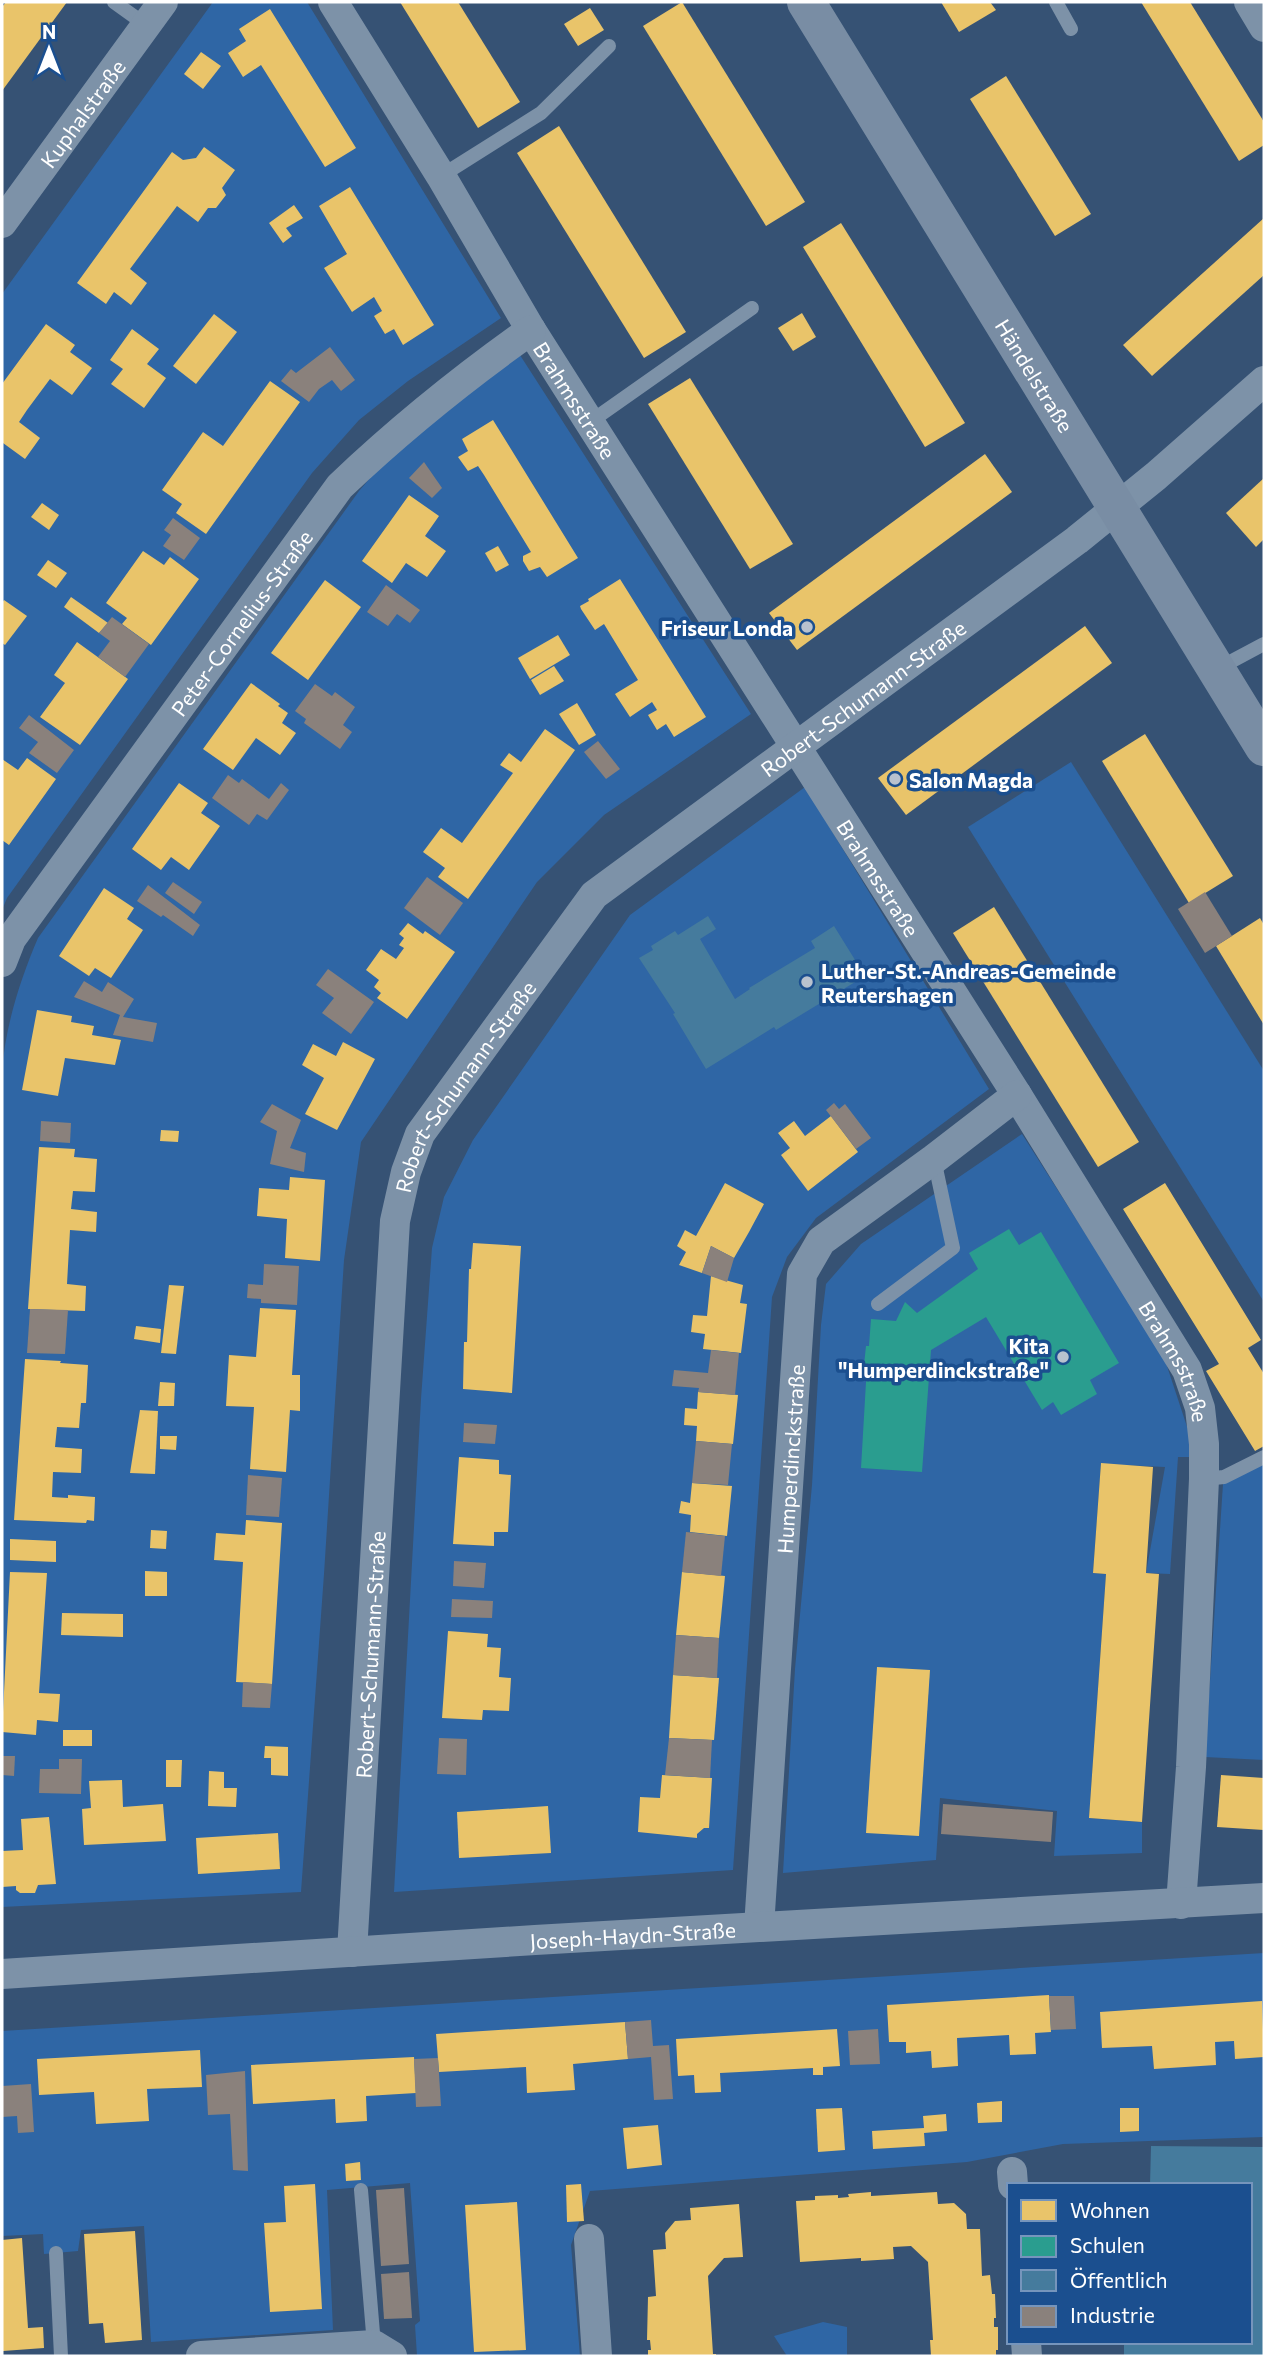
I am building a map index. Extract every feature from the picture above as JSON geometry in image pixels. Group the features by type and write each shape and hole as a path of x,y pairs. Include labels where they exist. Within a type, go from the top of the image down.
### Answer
{"street":[{"name":"Brahmsstraße","path":"333,2 441,176 531,330 1017,1095 1187,1370 1200,1408 1204,1479 1191,1767 1181,1903"},
{"name":"Händelstraße","path":"806,2 1264,747"},
{"path":"1248,2 1264,27"},
{"name":"Kuphalstraße","path":"2,223 155,13"},
{"name":"Peter-Cornelius-Straße","path":"2,962 11,939 340,486 388,440 455,385 531,330"},
{"name":"Robert-Schumann-Straße","path":"352,1952 395,1221 420,1133 594,895 1077,540 1156,477 1264,381"},
{"name":"Humperdinckstraße","path":"759,1927 802,1274 821,1241 1017,1095"},
{"name":"Joseph-Haydn-Straße","path":"2,1974 1264,1898"},
{"path":"589,2239 597,2356"},
{"path":"201,2356 383,2351"}],"lane":[{"path":"114,2 155,13"},
{"path":"1056,2 1072,29"},
{"path":"441,176 541,113 610,46"},
{"path":"590,422 752,308"},
{"path":"1216,670 1264,644"},
{"path":"878,1304 953,1248 934,1159"},
{"path":"1204,1479 1224,1478 1264,1457"},
{"path":"361,2190 383,2351"},
{"path":"56,2253 61,2356"}],"shaded area":[{"path":"213,2 307,2 501,318 408,381 359,420 312,473 7,898 2,910 2,294"},
{"path":"518,352 751,714 604,815 537,882 361,1142 344,1260 301,1892 2,1907 2,1072 6,1038 19,987 38,938 359,491 402,441"},
{"path":"1071,762 1264,1071 1264,1302 968,827"},
{"path":"805,787 989,1089 816,1218 787,1257 772,1297 733,1870 394,1892 421,1399 432,1248 444,1197 473,1140 630,915"},
{"path":"1022,1134 1164,1357 1197,1457 1178,1457 1170,1574 1146,1573 1165,1467 1101,1464 1093,1573 1106,1574 1089,1818 1142,1822 1142,1853 1054,1856 1057,1811 940,1798 936,1860 783,1873 795,1669 812,1485 821,1325 826,1284 861,1244"},
{"path":"1264,1462 1264,1760 1205,1757 1223,1484"},
{"path":"1264,1953 1264,2137 1063,2144 967,2162 590,2191 571,2245 580,2356 417,2356 415,2325 420,2321 410,2183 327,2190 333,2330 151,2342 144,2226 81,2230 78,2251 44,2254 43,2234 2,2236 2,2031"},
{"path":"823,2322 847,2327 847,2356 787,2356 774,2336"}],"building: Wohnen":[{"path":"6,2 67,2 2,91 2,7"},
{"path":"400,2 458,2 520,102 478,128"},
{"path":"682,2 805,202 766,226 643,26"},
{"path":"941,2 990,2 996,10 959,32"},
{"path":"1141,2 1190,2 1264,122 1264,145 1239,161"},
{"path":"590,8 604,30 578,46 564,24"},
{"path":"270,9 356,148 325,167 261,65 243,77 228,53 246,41 239,29"},
{"path":"201,52 221,66 203,89 184,74"},
{"path":"1006,76 1091,214 1055,236 970,99"},
{"path":"559,126 686,332 644,358 517,153"},
{"path":"204,147 235,170 222,188 226,195 216,208 208,208 198,222 177,206 130,269 147,283 131,305 114,292 106,304 77,283 172,152 183,160 196,158"},
{"path":"350,187 434,325 403,345 394,329 385,334 374,316 382,311 374,297 352,312 324,268 347,254 319,206"},
{"path":"294,205 303,218 286,228 292,236 283,243 269,223"},
{"path":"1264,218 1264,275 1152,376 1123,345"},
{"path":"841,223 965,423 925,447 803,247"},
{"path":"802,313 816,337 793,351 778,328"},
{"path":"214,314 237,332 196,384 173,366"},
{"path":"46,324 75,345 70,352 92,368 72,395 50,379 27,410 19,422 40,438 25,459 3,443 2,445 2,384"},
{"path":"132,329 159,349 147,364 166,378 144,408 111,384 123,369 110,360"},
{"path":"690,378 793,544 750,569 648,404"},
{"path":"270,381 300,402 206,534 176,513 182,504 162,490 203,432 223,446"},
{"path":"493,420 578,558 547,577 540,567 529,571 523,556 531,552 484,475 478,466 468,471 458,457 468,451 462,439"},
{"path":"985,454 1012,492 797,650 769,613"},
{"path":"1264,478 1264,539 1256,547 1226,513"},
{"path":"409,495 439,516 425,536 446,551 427,577 406,563 392,583 362,561"},
{"path":"42,503 59,515 49,530 31,517"},
{"path":"498,546 509,565 496,572 485,553"},
{"path":"143,551 164,565 170,557 199,579 151,645 122,624 127,618 106,603"},
{"path":"48,560 67,573 56,588 37,575"},
{"path":"620,579 706,717 674,737 666,724 657,730 648,715 657,710 652,702 630,717 615,694 638,680 604,624 595,630 581,609 580,606 589,601 588,599"},
{"path":"325,580 361,607 308,680 271,653"},
{"path":"71,597 108,623 99,633 64,607"},
{"path":"4,600 27,616 5,645 2,643"},
{"path":"1085,626 1112,663 906,815 878,778"},
{"path":"558,635 570,655 530,679 518,658"},
{"path":"77,642 128,679 80,745 40,717 65,683 54,675"},
{"path":"554,666 564,681 540,695 531,680"},
{"path":"251,683 280,704 278,706 288,713 282,723 296,733 280,755 256,738 233,770 203,749"},
{"path":"577,703 596,735 579,745 559,714"},
{"path":"545,729 575,750 468,899 438,877 445,868 423,852 441,828 462,843 513,773 500,765 509,753 521,762"},
{"path":"1145,734 1233,876 1189,903 1102,761"},
{"path":"27,758 56,779 9,845 2,840 2,759 18,770"},
{"path":"179,783 208,803 201,813 220,826 189,870 171,857 161,870 132,849"},
{"path":"104,888 134,908 127,919 143,930 111,978 95,968 89,976 59,956"},
{"path":"994,907 1139,1142 1098,1167 953,933"},
{"path":"1260,918 1264,925 1264,1025 1216,946"},
{"path":"408,923 423,934 425,931 455,952 407,1019 377,998 381,993 374,987 379,980 366,970 381,949 396,959 404,948 399,945 404,938 399,934"},
{"path":"37,1010 72,1016 71,1022 94,1026 92,1035 121,1040 115,1065 65,1058 58,1096 22,1090"},
{"path":"343,1042 375,1059 337,1130 305,1114 324,1078 302,1065 313,1044 336,1056"},
{"path":"831,1116 858,1152 808,1191 781,1155 790,1148 778,1133 794,1121 805,1136"},
{"path":"161,1130 179,1131 178,1142 160,1141"},
{"path":"39,1147 75,1149 74,1157 97,1159 95,1192 73,1191 71,1209 97,1212 96,1232 70,1230 67,1284 86,1286 85,1311 28,1309"},
{"path":"290,1177 325,1180 320,1261 285,1258 287,1219 257,1216 259,1188 289,1190"},
{"path":"725,1183 764,1204 749,1232 734,1258 711,1246 702,1273 679,1265 686,1252 677,1246 685,1230 696,1236"},
{"path":"1165,1183 1261,1340 1248,1348 1264,1374 1264,1446 1255,1451 1206,1371 1219,1364 1123,1209"},
{"path":"473,1243 521,1246 512,1393 463,1389 469,1269"},
{"path":"711,1276 743,1285 740,1303 747,1304 741,1353 703,1349 705,1334 691,1332 693,1315 707,1316"},
{"path":"169,1285 184,1286 176,1354 161,1353"},
{"path":"260,1308 296,1310 292,1375 300,1375 300,1411 290,1410 286,1472 250,1469 254,1407 226,1406 229,1355 256,1357"},
{"path":"136,1326 161,1329 160,1343 134,1339"},
{"path":"25,1359 88,1365 86,1403 81,1403 79,1428 57,1427 55,1447 82,1449 81,1473 53,1472 52,1497 95,1497 94,1521 14,1520"},
{"path":"160,1382 175,1383 174,1406 158,1406"},
{"path":"698,1392 738,1395 733,1444 696,1441 697,1426 684,1425 685,1408 697,1409"},
{"path":"140,1410 158,1411 155,1474 130,1473"},
{"path":"160,1436 177,1436 176,1450 160,1449"},
{"path":"459,1457 499,1460 499,1474 511,1475 508,1532 494,1532 494,1546 453,1544"},
{"path":"1101,1463 1153,1467 1146,1573 1159,1574 1142,1822 1089,1818 1106,1574 1093,1573"},
{"path":"692,1483 732,1486 727,1536 690,1532 691,1515 679,1513 681,1501 690,1503"},
{"path":"246,1520 282,1523 272,1684 236,1682 243,1562 214,1560 216,1533 245,1535"},
{"path":"151,1530 167,1531 166,1549 150,1548"},
{"path":"10,1539 56,1541 56,1562 10,1560"},
{"path":"145,1571 167,1572 167,1596 145,1596"},
{"path":"10,1572 47,1573 39,1693 60,1694 58,1722 37,1720 36,1735 2,1732"},
{"path":"682,1572 725,1576 719,1638 676,1635"},
{"path":"62,1613 123,1614 123,1637 61,1635"},
{"path":"448,1631 488,1634 487,1647 501,1648 499,1677 511,1678 509,1711 483,1710 482,1720 442,1718"},
{"path":"877,1667 930,1670 919,1836 866,1833"},
{"path":"673,1675 719,1678 714,1740 669,1738"},
{"path":"63,1730 92,1730 92,1746 63,1746"},
{"path":"265,1746 288,1747 288,1776 271,1775 271,1758 264,1758"},
{"path":"166,1760 182,1760 181,1787 166,1787"},
{"path":"209,1771 224,1772 224,1788 237,1788 236,1807 208,1806"},
{"path":"662,1775 712,1778 709,1828 704,1828 697,1834 697,1838 638,1832 640,1797 660,1798"},
{"path":"1221,1775 1264,1778 1264,1830 1217,1827"},
{"path":"122,1780 123,1807 163,1804 166,1841 84,1845 82,1809 91,1808 89,1781"},
{"path":"548,1806 551,1853 459,1858 457,1812"},
{"path":"49,1817 56,1884 38,1885 35,1893 20,1893 16,1886 2,1887 2,1851 23,1850 21,1819"},
{"path":"278,1833 280,1869 198,1874 196,1838"},
{"path":"1049,1995 1051,2032 1035,2033 1036,2054 1010,2055 1009,2035 957,2038 958,2066 932,2068 931,2051 906,2053 906,2042 889,2042 887,2005"},
{"path":"1262,2001 1264,2057 1235,2059 1234,2041 1215,2042 1216,2065 1154,2069 1152,2046 1102,2048 1100,2012"},
{"path":"625,2022 628,2059 573,2064 575,2090 527,2093 526,2067 439,2072 436,2034"},
{"path":"837,2029 840,2066 823,2067 823,2075 813,2075 813,2068 720,2073 721,2092 695,2093 694,2075 678,2076 676,2039"},
{"path":"200,2050 202,2087 147,2089 149,2121 96,2124 94,2092 39,2095 37,2059"},
{"path":"414,2057 416,2093 366,2096 367,2121 336,2123 335,2099 253,2104 251,2065"},
{"path":"1002,2101 1002,2122 978,2123 977,2103"},
{"path":"842,2108 845,2150 818,2152 816,2109"},
{"path":"1120,2108 1139,2108 1139,2131 1120,2132"},
{"path":"946,2114 947,2131 924,2133 925,2146 873,2149 872,2131 924,2128 923,2116"},
{"path":"658,2125 662,2165 627,2169 623,2128"},
{"path":"360,2162 361,2180 346,2181 345,2164"},
{"path":"315,2184 322,2309 270,2312 264,2223 286,2222 284,2186"},
{"path":"581,2184 584,2221 567,2222 566,2185"},
{"path":"871,2192 871,2196 937,2192 938,2204 954,2203 966,2214 967,2229 980,2229 982,2276 990,2275 992,2294 995,2294 994,2327 998,2327 996,2356 931,2356 930,2340 933,2340 928,2262 911,2246 893,2247 894,2259 800,2262 796,2201 815,2200 815,2196 838,2195 838,2198 849,2197 848,2194"},
{"path":"517,2202 526,2350 474,2352 465,2205"},
{"path":"739,2204 743,2257 724,2258 708,2276 713,2354 716,2356 648,2356 648,2350 651,2350 650,2340 647,2340 648,2297 656,2296 653,2250 666,2249 665,2233 675,2221 691,2220 690,2208"},
{"path":"135,2231 142,2340 105,2343 103,2323 89,2324 84,2234"},
{"path":"22,2238 28,2328 43,2327 44,2348 3,2351 2,2240"}],"building: Schulen":[{"name":"Kita \"Humperdinckstraße\"","path":"1009,1229 1019,1245 1041,1232 1119,1363 1090,1380 1097,1394 1061,1415 1053,1402 1042,1410 986,1317 931,1350 922,1472 861,1468 867,1365 864,1365 871,1319 896,1321 905,1302 917,1313 978,1269 969,1253"}],"building: Öffentlich":[{"path":"708,916 716,929 700,939 735,999 815,948 811,941 834,926 865,976 706,1069 673,1014 675,1013 639,958 653,950 651,946 675,931 678,935"},
{"path":"1151,2146 1264,2147 1264,2356 1124,2356 1124,2344 1252,2344 1252,2183 1150,2183"}],"building: Industrie":[{"path":"330,347 355,380 341,391 332,380 319,389 309,402 281,381 291,369 296,373"},
{"path":"424,462 442,488 432,498 409,478"},
{"path":"173,518 200,538 184,560 163,546 171,535 164,530"},
{"path":"386,585 420,610 410,623 397,614 388,626 367,612"},
{"path":"112,617 149,644 125,677 98,657 110,641 99,633"},
{"path":"315,684 332,696 335,692 355,707 343,725 352,732 340,749 304,723 306,719 295,711"},
{"path":"29,715 74,750 57,773 29,753 38,742 19,728"},
{"path":"598,741 620,769 606,779 584,752"},
{"path":"228,775 239,783 242,779 269,799 281,783 289,790 267,820 257,814 249,825 212,798"},
{"path":"427,877 463,903 440,935 404,908"},
{"path":"173,882 202,902 194,914 165,893"},
{"path":"148,885 200,925 193,936 137,901"},
{"path":"1205,892 1232,936 1205,953 1178,909"},
{"path":"328,969 374,1002 351,1034 322,1013 334,998 316,985"},
{"path":"84,981 102,992 108,982 134,999 123,1017 157,1023 153,1042 113,1035 120,1015 74,997"},
{"path":"834,1103 839,1109 845,1104 871,1138 856,1149 826,1110"},
{"path":"272,1104 301,1120 290,1148 306,1153 304,1172 270,1164 277,1131 260,1122"},
{"path":"41,1121 71,1123 70,1143 40,1141"},
{"path":"711,1246 734,1258 727,1282 702,1273"},
{"path":"264,1264 299,1266 297,1305 261,1303 261,1299 247,1298 248,1284 263,1285"},
{"path":"30,1309 68,1310 65,1354 27,1353"},
{"path":"711,1350 739,1353 735,1395 698,1392 699,1388 672,1386 674,1370 708,1373"},
{"path":"464,1423 497,1425 495,1444 463,1442"},
{"path":"696,1441 732,1444 728,1485 692,1483"},
{"path":"248,1475 282,1478 279,1517 246,1515"},
{"path":"686,1532 725,1536 721,1576 682,1572"},
{"path":"454,1561 486,1563 484,1588 453,1586"},
{"path":"452,1599 493,1601 492,1618 451,1617"},
{"path":"676,1635 719,1638 717,1678 673,1675"},
{"path":"243,1682 272,1684 270,1708 242,1707"},
{"path":"439,1738 467,1739 466,1775 437,1774"},
{"path":"669,1738 712,1740 710,1778 665,1775"},
{"path":"2,1756 15,1756 14,1776 2,1775"},
{"path":"59,1759 82,1759 81,1794 39,1793 40,1769 59,1769"},
{"path":"943,1804 1053,1812 1051,1842 941,1834"},
{"path":"1049,1996 1074,1996 1076,2029 1051,2030"},
{"path":"651,2020 653,2046 669,2045 673,2099 654,2100 651,2057 628,2059 625,2022"},
{"path":"878,2029 880,2064 850,2065 848,2031"},
{"path":"438,2058 441,2106 416,2107 414,2059"},
{"path":"245,2071 248,2171 233,2170 230,2114 208,2115 206,2075"},
{"path":"31,2084 34,2132 18,2133 17,2116 2,2117 2,2086"},
{"path":"404,2188 409,2264 381,2266 376,2190"},
{"path":"409,2272 412,2318 384,2319 381,2274"}],"place":[{"name":"Friseur Londa","path":"807,627"},
{"name":"Salon Magda","path":"895,779"},
{"name":"Luther-St.-Andreas-Gemeinde Reutershagen","path":"807,982"},
{"name":"Kita \"Humperdinckstraße\"","path":"1063,1357"}]}
